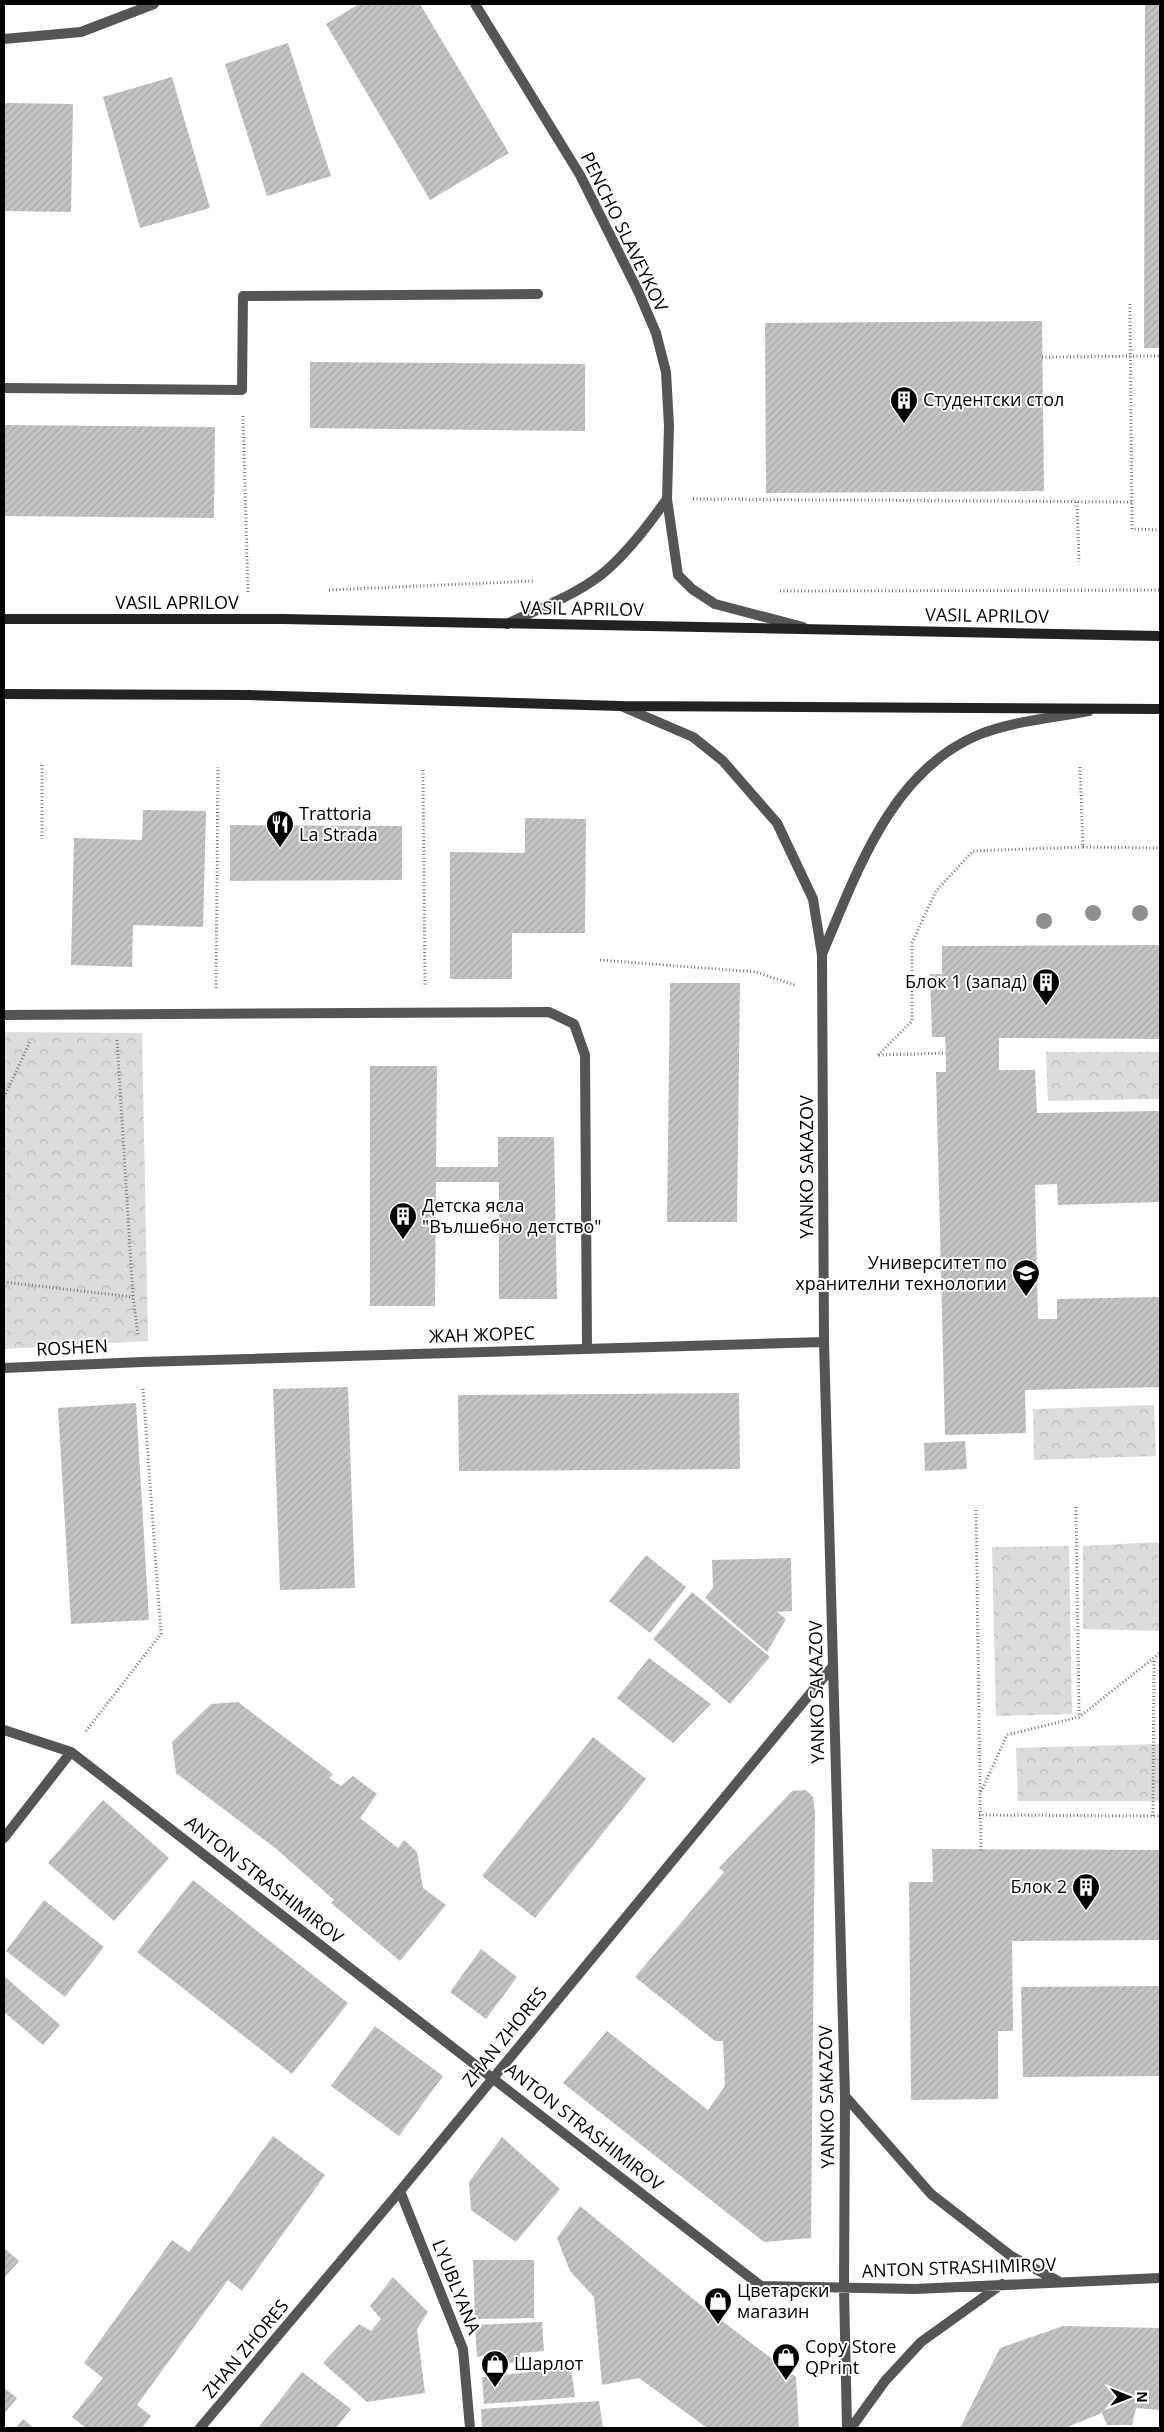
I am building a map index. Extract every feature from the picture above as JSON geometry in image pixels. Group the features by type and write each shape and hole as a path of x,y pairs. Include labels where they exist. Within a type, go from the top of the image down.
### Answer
{"main road":[{"name":"VASIL APRILOV","path":"4,619 283,619 505,625 809,628 1160,636"},
{"path":"4,694 250,695 620,706 1108,708 1160,710"}],"street":[{"path":"4,39 82,32 154,4"},
{"name":"PENCHO SLAVEYKOV","path":"475,4 580,174 638,291 656,333 667,381 670,426 667,499 678,575 692,589 715,604 809,628"},
{"path":"4,388 242,390 243,296 538,294"},
{"path":"505,625 569,595 607,569 641,535 667,499"},
{"name":"YANKO SAKAZOV","path":"620,706 693,737 723,762 777,823 813,899 822,955 824,1342 845,2096 844,2288 847,2428"},
{"name":"YANKO SAKAZOV","path":"822,955 868,850 881,826 897,803 932,762 956,746 979,735 1007,726 1108,708"},
{"path":"4,1015 549,1012 574,1024 585,1055 587,1348"},
{"name":"ЖАН ЖОРЕС","path":"142,1362 824,1342"},
{"name":"ROSHEN","path":"4,1368 142,1362"},
{"name":"ZHAN ZHORES","path":"200,2428 400,2191 833,1666"},
{"path":"4,1730 70,1752 4,1838"},
{"name":"ANTON STRASHIMIROV","path":"70,1752 761,2286 915,2288 1160,2278"},
{"path":"845,2096 931,2194 1011,2256 1059,2281"},
{"name":"LYUBLYANA","path":"400,2191 463,2349 470,2428"},
{"path":"851,2428 885,2381 921,2342 1002,2284"}],"path":[{"path":"1130,304 1132,529 1160,530"},
{"path":"1042,358 1160,356"},
{"path":"238,594 248,594 242,390"},
{"path":"667,499 1132,502"},
{"path":"1077,502 1078,562"},
{"path":"328,591 536,581"},
{"path":"776,591 1160,590"},
{"path":"42,765 42,839"},
{"path":"216,1014 218,767"},
{"path":"1080,767 1083,847"},
{"path":"423,770 425,1012"},
{"path":"946,1053 878,1055 912,1021 912,943 936,891 973,851 1083,847 1160,848"},
{"path":"600,960 756,972 822,994"},
{"path":"4,1097 42,1014"},
{"path":"70,1752 161,1634 142,1362 133,1297 116,1014"},
{"path":"4,1282 133,1297"},
{"path":"1076,1507 1078,1717"},
{"path":"976,1510 981,1851"},
{"path":"980,1795 1008,1735 1078,1717 1160,1653"},
{"path":"1153,1816 1154,1658"},
{"path":"980,1815 1160,1816"}],"green space":[{"path":"4,1032 142,1033 148,1341 4,1349"},
{"path":"1046,1052 1160,1052 1160,1099 1048,1101"},
{"path":"1154,1405 1156,1456 1034,1460 1033,1409"},
{"path":"1160,1542 1160,1631 1083,1629 1083,1546"},
{"path":"1069,1546 1072,1714 996,1716 992,1547"},
{"path":"1160,1744 1160,1801 1018,1801 1016,1748"}],"building":[{"path":"359,4 420,4 509,153 430,200 326,24"},
{"path":"1145,4 1160,4 1160,348 1144,348"},
{"path":"288,43 331,176 267,196 225,64"},
{"path":"172,77 210,208 140,228 103,97"},
{"path":"5,103 73,104 71,212 4,211"},
{"name":"Студентски стол","path":"1042,321 1044,491 766,493 765,323"},
{"path":"310,362 585,364 585,431 310,428"},
{"path":"4,425 215,427 214,518 4,516"},
{"path":"143,810 206,811 203,927 133,925 132,967 71,965 74,838 142,840"},
{"path":"525,818 586,819 585,933 512,933 512,979 450,979 450,852 525,853"},
{"path":"230,825 402,826 402,880 230,881"},
{"path":"1160,945 1160,1039 999,1038 999,1070 1035,1070 1037,1113 1160,1111 1160,1202 1058,1205 1057,1184 1035,1185 1038,1319 1057,1319 1057,1299 1160,1297 1160,1387 1025,1390 1026,1433 945,1435 936,1072 946,1072 946,1053 945,1037 932,1037 930,974 942,974 942,946"},
{"path":"670,983 740,983 737,1222 667,1222"},
{"name":"Детска ясла \"Вълшебно детство\"","path":"370,1066 437,1066 436,1167 498,1167 498,1137 554,1137 557,1299 499,1299 499,1182 436,1182 435,1306 370,1306"},
{"path":"348,1387 355,1588 280,1590 273,1389"},
{"path":"739,1393 740,1469 459,1471 458,1395"},
{"path":"136,1403 149,1620 71,1624 58,1408"},
{"path":"965,1441 967,1469 925,1471 924,1443"},
{"path":"646,1555 686,1587 650,1633 609,1601"},
{"path":"791,1558 792,1611 777,1612 786,1619 767,1652 705,1598 713,1588 712,1560"},
{"path":"692,1592 770,1657 730,1704 653,1639"},
{"path":"649,1658 711,1704 673,1743 617,1698"},
{"path":"238,1702 333,1774 329,1778 341,1786 353,1776 377,1794 360,1818 398,1848 404,1840 417,1852 423,1888 446,1905 400,1961 331,1903 334,1900 274,1847 176,1773 172,1742 211,1704"},
{"path":"593,1737 646,1779 535,1918 482,1876"},
{"path":"806,1790 813,1797 815,1813 811,2238 764,2242 563,2083 607,2031 708,2110 725,2086 723,2041 715,2041 635,1977 724,1872 719,1868 792,1791"},
{"path":"103,1800 169,1858 114,1921 48,1863"},
{"path":"932,1849 1160,1850 1160,1940 1012,1941 1013,2031 998,2031 998,2099 911,2100 909,1882 933,1882"},
{"path":"193,1880 348,2003 292,2074 137,1952"},
{"path":"44,1900 104,1947 65,1997 6,1951"},
{"path":"481,1949 517,1977 486,2019 450,1992"},
{"path":"4,1976 60,2025 43,2045 4,2012"},
{"path":"1160,1986 1160,2076 1023,2077 1021,1987"},
{"path":"375,2026 443,2076 399,2136 331,2086"},
{"path":"273,2136 325,2175 242,2291 228,2280 137,2405 151,2416 142,2428 86,2428 72,2417 103,2378 84,2363 172,2240 189,2252"},
{"path":"502,2137 560,2189 516,2242 471,2210 469,2182"},
{"path":"580,2206 693,2299 796,2377 799,2428 707,2428 639,2378 602,2385 594,2297 570,2271 557,2238"},
{"path":"4,2248 19,2261 4,2278"},
{"path":"473,2260 534,2260 534,2318 475,2319"},
{"path":"393,2277 428,2312 417,2329 425,2393 367,2402 323,2363 359,2324 371,2331 381,2319 370,2306"},
{"path":"542,2322 544,2351 520,2353 521,2362 496,2364 495,2354 477,2357 475,2325"},
{"path":"1063,2326 1160,2328 1160,2410 1136,2408 1132,2425 1107,2425 1102,2413 1065,2428 960,2428 1000,2348"},
{"path":"571,2368 575,2397 484,2404 482,2377"},
{"path":"302,2372 351,2409 336,2428 258,2428"},
{"path":"4,2388 17,2398 4,2414"},
{"path":"599,2401 603,2428 482,2428 481,2409"},
{"path":"23,2419 34,2428 16,2428"}],"place":[{"name":"Студентски стол","path":"904,424"},
{"name":"Trattoria La Strada","path":"280,848"},
{"name":"Блок 1 (запад)","path":"1046,1006"},
{"name":"Детска ясла \"Вълшебно детство\"","path":"403,1240"},
{"name":"Университет по хранителни технологии","path":"1026,1297"},
{"name":"Блок 2","path":"1086,1911"},
{"name":"Цветарски магазин","path":"718,2325"},
{"name":"Copy Store QPrint","path":"786,2381"},
{"name":"Шарлот","path":"495,2388"}]}
